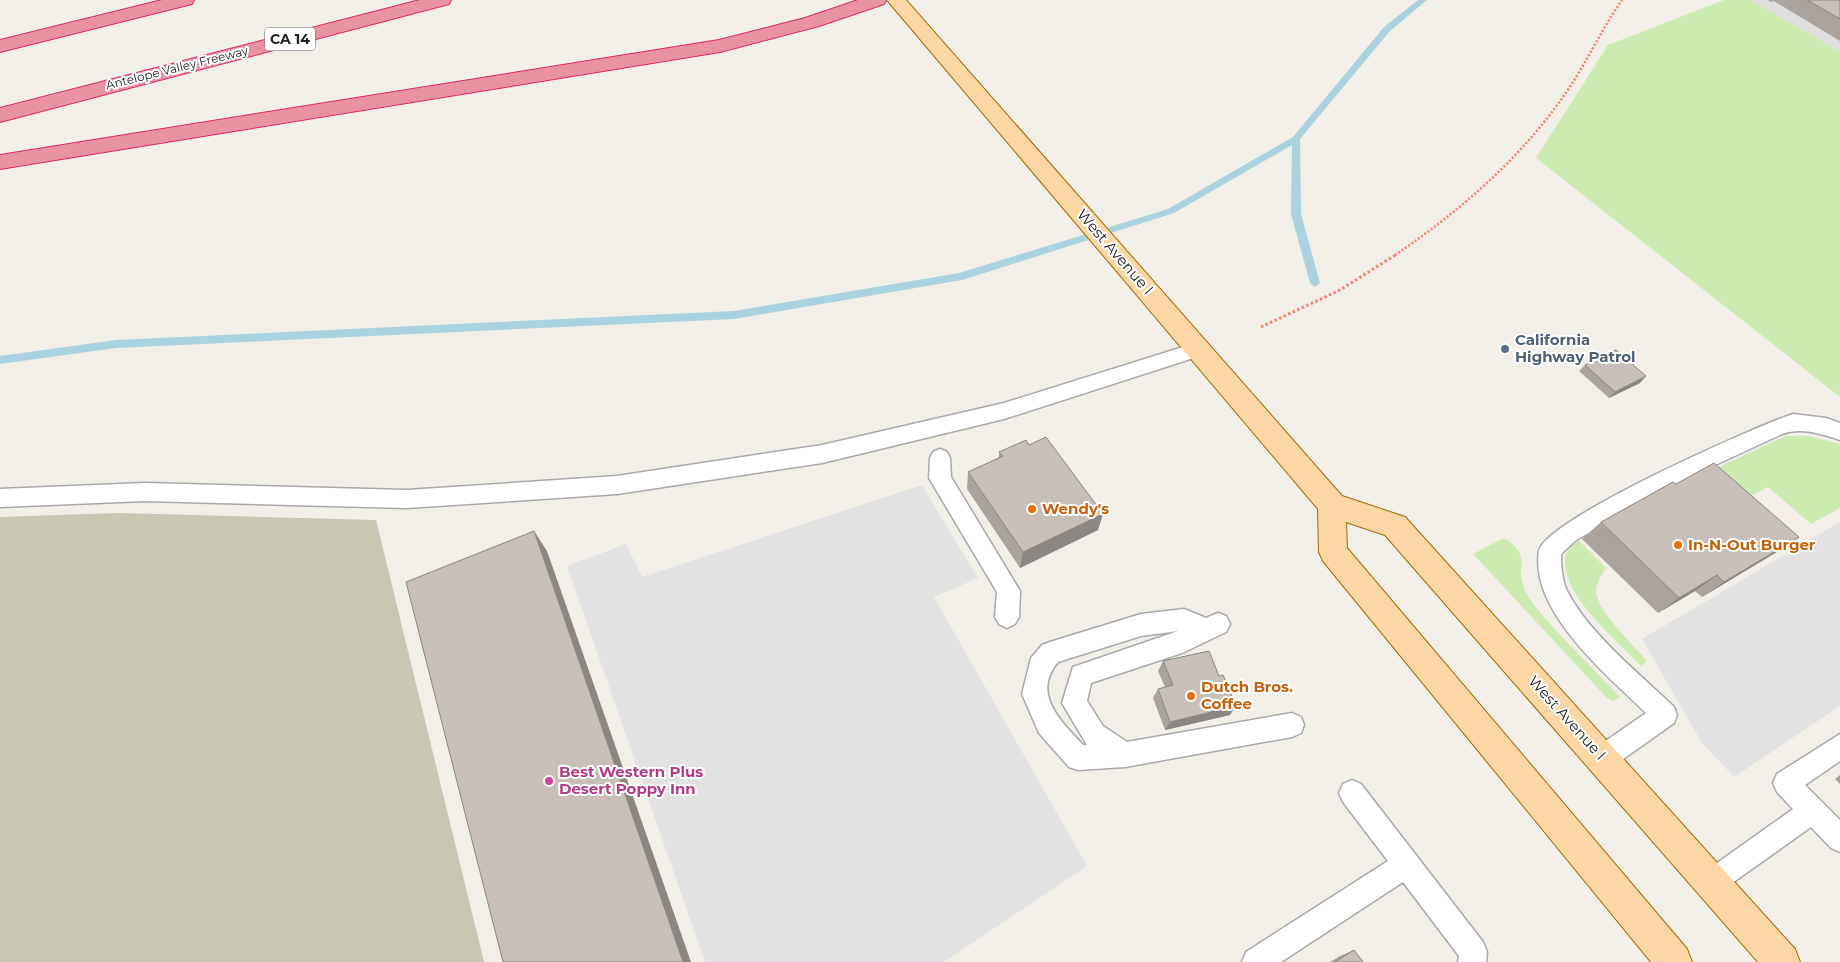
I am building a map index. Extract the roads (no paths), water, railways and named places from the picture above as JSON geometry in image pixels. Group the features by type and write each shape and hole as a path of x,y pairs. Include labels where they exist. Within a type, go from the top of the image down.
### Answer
{"highway":[{"path":"0,46 185,0"},
{"name":"Antelope Valley Freeway","path":"0,115 442,0"},
{"path":"0,162 720,46 812,22 877,0"}],"main road":[{"name":"West Avenue I","path":"896,0 1332,505 1395,526 1603,758 1782,962"},
{"path":"1332,505 1333,552 1674,962"}],"lane":[{"path":"0,498 144,492 407,499 617,485 822,454 1004,411 1193,343"},
{"path":"1603,758 1665,715 1589,637 1559,598 1550,573 1550,550 1568,533 1678,473 1775,428 1793,422 1826,426 1840,432"},
{"path":"940,458 940,478 1009,591 1007,617"},
{"path":"1125,754 1094,735 1074,703 1081,674 1174,645 1212,627 1184,620 1141,625 1050,653 1039,666 1034,694 1048,725 1078,758 1125,754 1292,725"},
{"path":"1840,746 1786,783 1840,839"},
{"path":"1352,793 1477,959"},
{"path":"1712,882 1812,810"},
{"path":"1256,962 1406,865"}],"waterway":[{"path":"1296,139 1387,29 1423,0"},
{"path":"0,360 116,344 734,315 959,277 1171,211 1296,139"},
{"path":"1296,139 1296,214 1315,283"}],"place":[{"name":"California Highway Patrol","path":"1505,349"},
{"name":"Wendy's","path":"1032,509"},
{"name":"In-N-Out Burger","path":"1678,545"},
{"name":"Dutch Bros. Coffee","path":"1191,696"},
{"name":"Best Western Plus Desert Poppy Inn","path":"549,781"}]}
